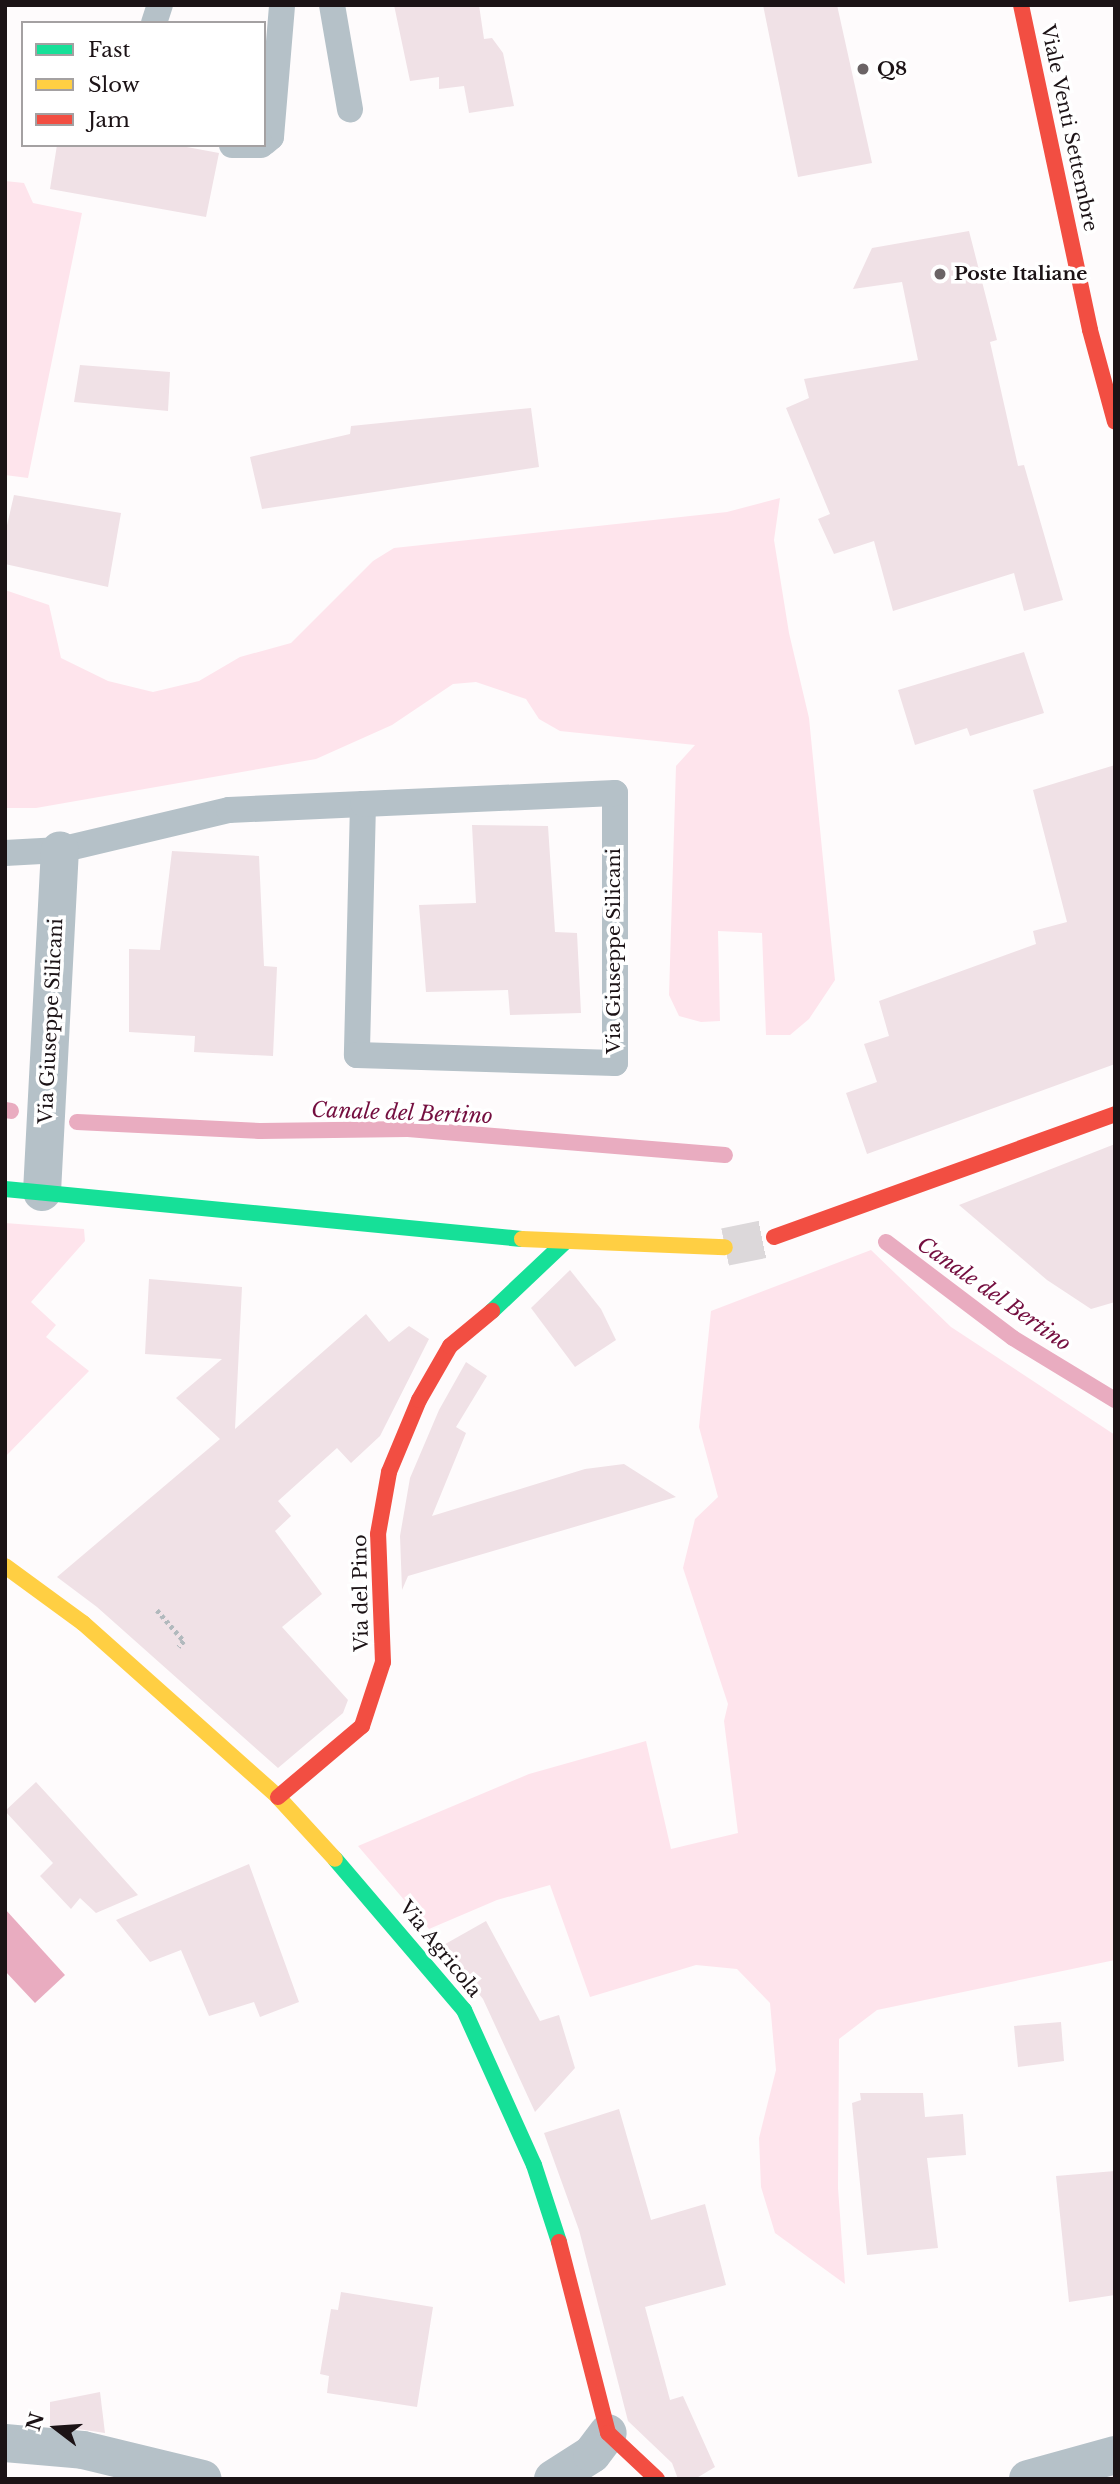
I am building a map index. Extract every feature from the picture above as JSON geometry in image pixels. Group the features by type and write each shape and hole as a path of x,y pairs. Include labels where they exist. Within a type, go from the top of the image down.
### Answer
{"street":[{"name":"Viale Venti Settembre","path":"1021,5 1090,330 1115,422"},
{"name":"Via Giuseppe Silicani","path":"61,850 24,1191 564,1243 725,1247"},
{"path":"774,1237 1115,1114"},
{"name":"Via del Pino","path":"278,1797 362,1726 383,1662 378,1534 389,1472 419,1399 450,1346 519,1289 564,1243"},
{"name":"Via Agricola","path":"5,1566 83,1623 278,1797 422,1958 464,2010 484,2046 534,2165 558,2237 608,2433"},
{"path":"553,2479 592,2454 608,2433 657,2479"},
{"path":"5,2443 83,2450 203,2479"},
{"path":"1028,2479 1115,2455"}],"lane":[{"path":"266,141 271,137 282,5"},
{"path":"332,5 350,110"},
{"name":"Via Giuseppe Silicani","path":"5,853 61,850 229,810 363,804 615,793 615,1063 357,1055 363,804"}],"shaded area":[{"path":"5,181 24,183 33,203 82,213 28,478 5,475"},
{"path":"780,498 774,540 789,633 809,718 835,980 809,1019 790,1035 766,1035 762,933 718,931 720,1021 701,1022 679,1016 669,995 676,766 695,745 560,731 539,719 526,699 476,682 453,684 392,725 316,759 36,808 5,808 5,590 49,605 61,658 108,681 153,692 199,681 240,657 291,643 373,561 394,548 727,512"},
{"path":"5,1223 84,1229 85,1241 31,1302 56,1325 46,1337 89,1371 5,1457"},
{"path":"871,1250 951,1327 1115,1435 1115,1960 877,2010 839,2039 838,2188 845,2284 775,2233 761,2187 759,2138 776,2070 770,2003 737,1969 696,1965 590,1997 550,1885 497,1900 429,1929 358,1846 529,1774 646,1741 671,1849 738,1833 724,1721 728,1704 683,1568 695,1519 718,1497 699,1427 711,1311"},
{"path":"5,1909 65,1975 35,2003 5,1971"}],"building":[{"path":"394,5 479,5 484,39 492,38 503,53 514,106 469,113 464,86 439,89 439,77 410,81"},
{"path":"763,5 837,5 872,163 798,177"},
{"path":"57,147 187,147 219,153 206,217 50,189"},
{"path":"969,231 997,340 990,342 1018,466 1024,465 1063,600 1024,611 1014,573 893,611 874,541 834,554 818,519 830,514 786,408 809,398 804,379 918,360 902,282 853,289 872,248"},
{"path":"80,365 170,372 168,411 74,402"},
{"path":"531,408 539,467 262,509 250,457 350,434 351,426"},
{"path":"14,495 121,513 108,587 5,564 5,534"},
{"path":"1024,652 1044,713 970,736 967,728 915,745 898,690"},
{"path":"1115,765 1115,1064 867,1154 846,1093 877,1082 864,1044 889,1036 879,1001 1036,944 1033,931 1067,922 1033,790"},
{"path":"472,825 548,826 555,932 577,933 581,1013 510,1015 508,990 426,992 419,905 476,903"},
{"path":"172,851 259,856 264,966 277,967 273,1056 194,1052 195,1036 129,1032 129,949 160,950"},
{"path":"1115,1144 1115,1302 1091,1309 1047,1280 959,1205"},
{"path":"570,1270 601,1309 616,1340 575,1367 531,1308"},
{"path":"149,1279 242,1287 235,1429 366,1314 389,1342 409,1326 429,1339 380,1436 351,1463 337,1448 278,1501 291,1516 275,1531 322,1594 282,1627 348,1700 343,1713 278,1768 97,1607 57,1577 220,1439 176,1398 222,1359 145,1354"},
{"path":"466,1362 487,1376 456,1427 466,1433 432,1516 585,1469 624,1464 676,1497 408,1576 402,1590 400,1536 410,1478 439,1410"},
{"path":"36,1782 138,1895 96,1913 80,1898 71,1909 40,1876 53,1863 5,1811"},
{"path":"249,1864 299,2002 260,2017 254,2002 209,2016 181,1950 150,1962 116,1920"},
{"path":"486,1921 540,2021 559,2015 575,2068 535,2112 483,1999 440,1947"},
{"path":"1061,2022 1064,2061 1018,2067 1014,2026"},
{"path":"860,2093 923,2093 925,2117 963,2114 966,2155 927,2158 938,2248 867,2255 852,2103 861,2100"},
{"path":"619,2109 651,2220 705,2204 726,2285 645,2307 670,2400 683,2396 715,2467 695,2479 678,2479 672,2463 628,2421 579,2230 544,2133"},
{"path":"1115,2171 1115,2295 1069,2302 1056,2176"},
{"path":"341,2292 433,2307 417,2407 327,2393 329,2376 320,2374 331,2309 338,2310"},
{"path":"100,2392 105,2433 50,2425 50,2402"}],"waterway":[{"name":"Canale del Bertino","path":"5,1110 11,1111"},
{"name":"Canale del Bertino","path":"77,1122 260,1131 408,1129 725,1155"},
{"name":"Canale del Bertino","path":"886,1242 1013,1338 1115,1400"}],"tunnel":[{"path":"725,1247 774,1237"}],"traffic: fast":[{"path":"5,1189 522,1239"},
{"path":"492,1311 564,1243"},
{"path":"335,1859 464,2010 534,2165 559,2242"}],"traffic: slow":[{"path":"522,1239 725,1247"},
{"path":"5,1566 83,1623 278,1797 335,1859"}],"traffic: jam":[{"path":"1021,5 1090,330 1115,422"},
{"path":"774,1237 1115,1114"},
{"path":"278,1797 362,1726 383,1662 378,1534 389,1472 419,1400 450,1346 492,1311"},
{"path":"559,2242 608,2433 657,2479"}],"place":[{"name":"Q8","path":"863,69"},
{"name":"Poste Italiane","path":"940,274"}]}
